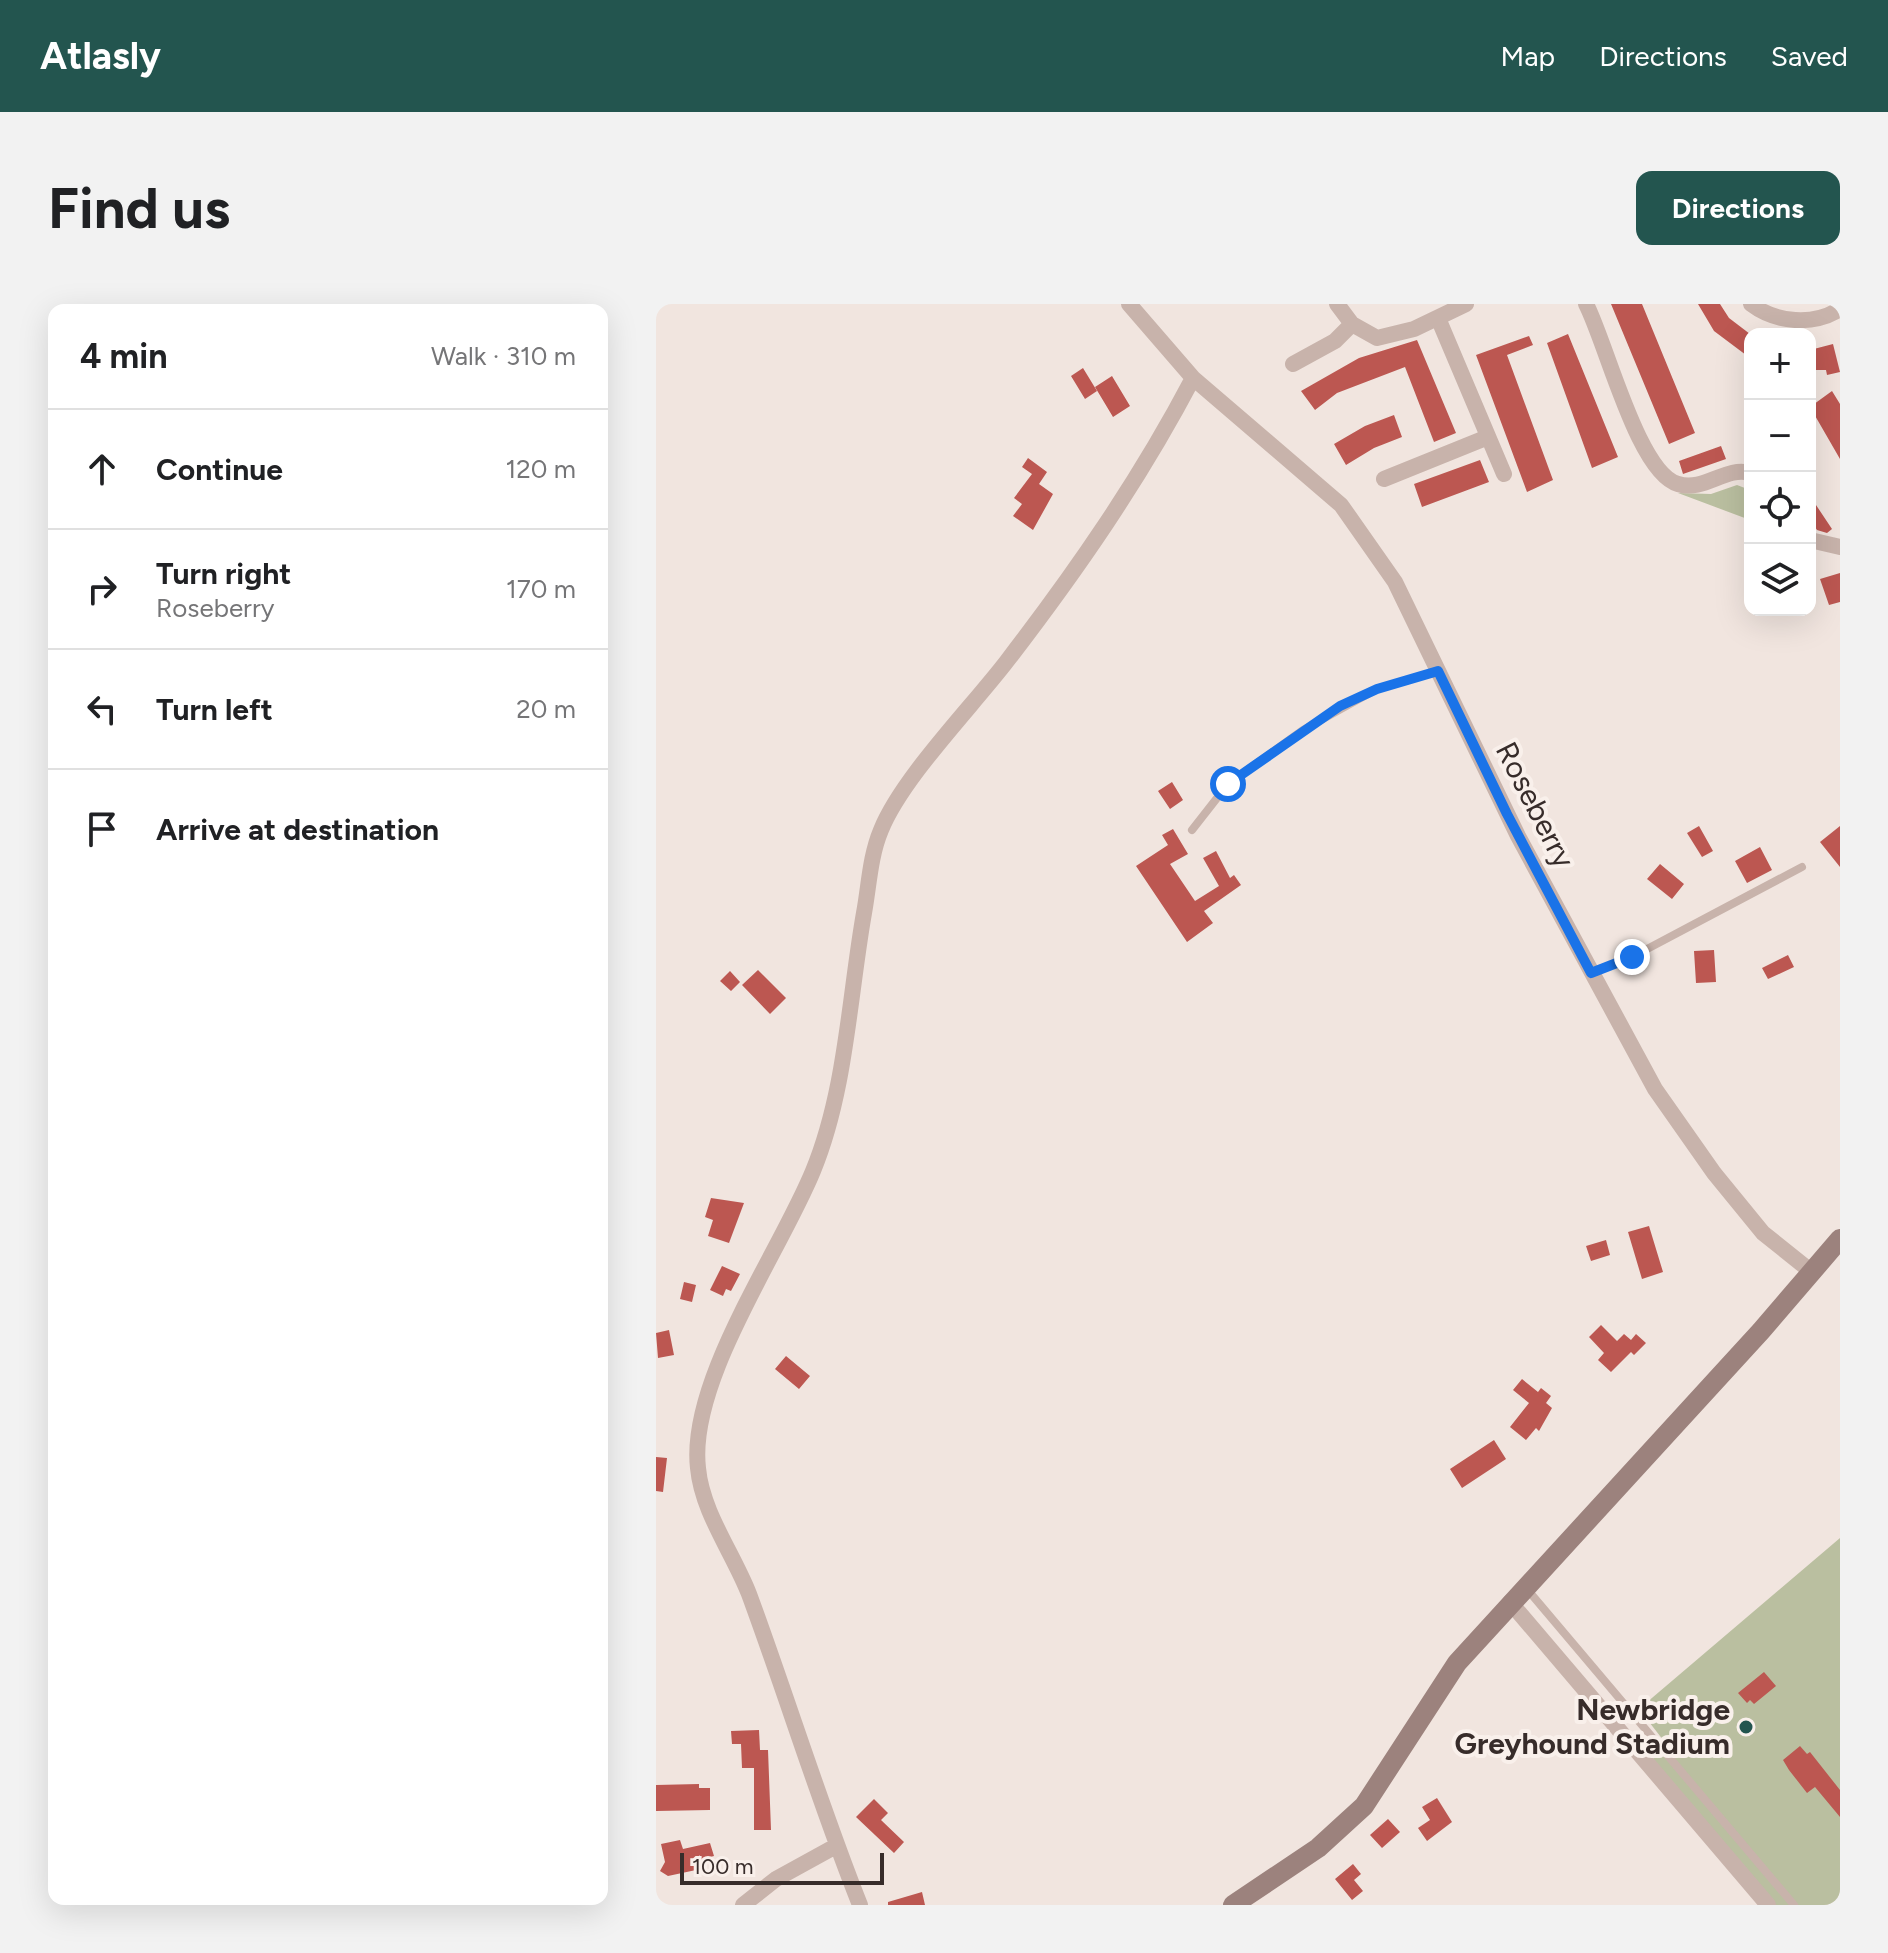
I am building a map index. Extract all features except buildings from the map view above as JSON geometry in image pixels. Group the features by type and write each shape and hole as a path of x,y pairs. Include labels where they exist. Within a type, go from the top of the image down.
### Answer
{"main road":[{"path":"1233,1905 1298,1864 1364,1806 1457,1663 1524,1586 1813,1273 1840,1239"}],"street":[{"name":"Roseberry","path":"1129,304 1193,378 1341,505 1395,582 1507,814 1655,1089 1714,1173 1763,1233 1813,1273"},
{"path":"1337,304 1352,324 1377,338 1414,329 1466,304"},
{"path":"1586,304 1637,431 1657,468 1669,481 1694,487 1744,472"},
{"path":"1751,304 1768,314 1805,321 1840,309"},
{"path":"1438,318 1504,474"},
{"path":"1293,364 1335,341 1352,324"},
{"path":"860,1905 836,1846 747,1589 704,1495 697,1465 698,1433 736,1325 812,1175 823,1144 834,1100 849,995 881,829 926,763 1008,660 1119,508 1193,378"},
{"path":"1384,479 1488,437"},
{"path":"1816,541 1840,547"},
{"path":"1510,1602 1768,1905"},
{"path":"743,1905 776,1879 836,1846"}],"lane":[{"path":"1192,830 1228,784 1303,730 1377,689 1438,671"},
{"path":"1591,973 1632,957 1802,867"},
{"path":"1524,1586 1794,1905"}],"green space":[{"path":"1737,485 1744,488 1744,518 1678,493 1711,494"},
{"name":"Newbridge Greyhound Stadium","path":"1840,1538 1840,1905 1775,1905 1653,1759 1667,1745 1639,1709"}],"place":[{"name":"Newbridge Greyhound Stadium","path":"1746,1727"}],"route":[{"path":"1228,784 1340,706 1377,689 1438,671 1507,814 1591,973 1632,957"}]}
